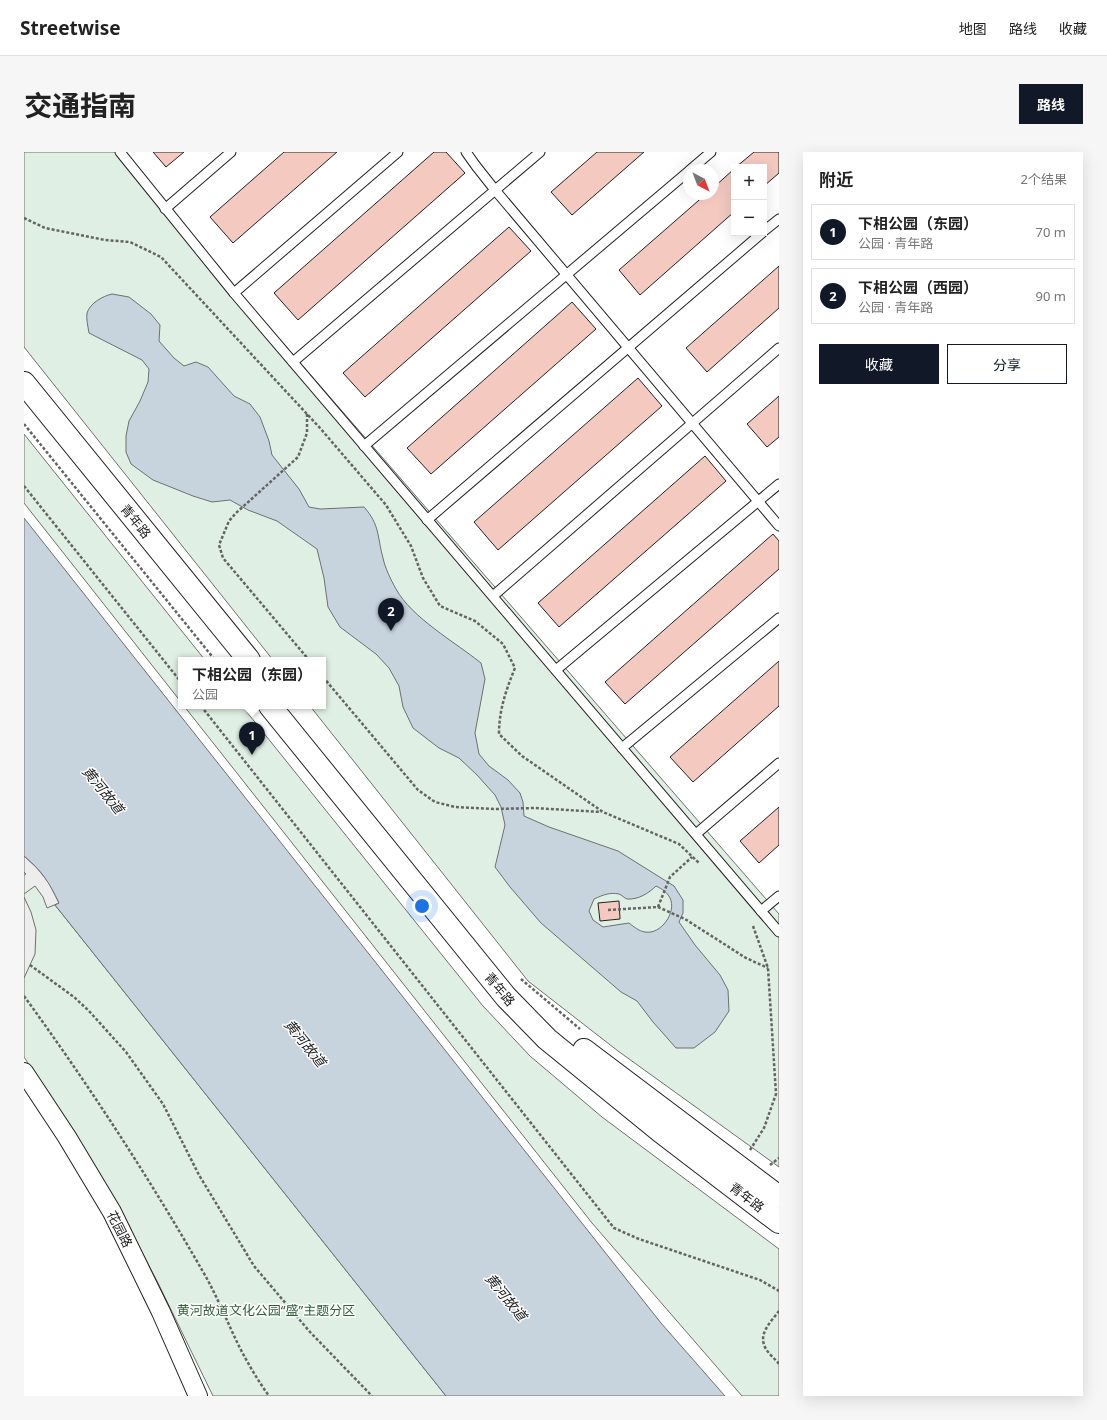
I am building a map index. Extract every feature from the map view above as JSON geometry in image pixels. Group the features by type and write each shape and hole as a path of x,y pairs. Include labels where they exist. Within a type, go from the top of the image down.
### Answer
{"street":[{"name":"青年路","path":"24,383 247,657"},
{"name":"青年路","path":"24,402 231,657"},
{"name":"青年路","path":"272,709 506,997 524,1017 547,1039 660,1131 779,1222"},
{"name":"青年路","path":"288,709 519,993 546,1020 779,1197"},
{"name":"花园路","path":"24,1072 67,1137 112,1212 161,1312 198,1396"}],"lane":[{"path":"120,152 234,293 779,932"},
{"path":"165,208 231,152"},
{"path":"234,293 398,152"},
{"path":"466,152 495,190 779,526"},
{"path":"293,362 540,152"},
{"path":"697,164 711,152"},
{"path":"364,446 683,176"},
{"path":"767,228 779,218"},
{"path":"428,520 758,236"},
{"path":"493,596 779,348"},
{"path":"556,670 779,484"},
{"path":"622,748 779,618"},
{"path":"696,834 779,763"},
{"path":"761,911 779,896"}],"path":[{"path":"24,218 45,228 105,240 130,242 161,256 307,414 386,505 411,546 423,578 440,606 475,621 503,644 515,668 503,697 499,719 499,734 522,756 603,812 679,844 702,867"},
{"path":"306,657 223,558 219,545 229,521 236,513 298,457 307,433 307,414"},
{"path":"24,424 213,657"},
{"path":"24,486 178,678"},
{"path":"326,681 418,790 435,802 455,807 494,809 534,808 603,812"},
{"path":"203,709 614,1228 639,1239 760,1280 779,1291"},
{"path":"658,907 670,877 692,856"},
{"path":"608,910 658,907 667,910 685,919 746,958 768,968"},
{"path":"749,1152 764,1128 776,1094 768,968 753,924"},
{"path":"30,965 74,997 89,1011 126,1052 163,1104 199,1175 254,1266 310,1332 372,1396"},
{"path":"518,976 584,1032"},
{"path":"24,996 58,1042 166,1208 224,1311 242,1352 269,1396"},
{"path":"776,1094 779,1098"},
{"path":"773,1170 768,1166 779,1158"},
{"path":"779,1311 766,1328 763,1337 765,1348 779,1364"}],"green space":[{"path":"24,152 117,152 779,914 779,1167 618,1051 528,981 312,709 326,709 326,657 271,657 24,347"},
{"path":"24,434 203,657 178,657 178,698 24,503"},
{"path":"186,709 244,709 483,1006 530,1056 602,1117 779,1249 779,1396 742,1396 592,1223"},
{"name":"黄河故道文化公园“盛”主题分区","path":"24,856 55,905 446,1396 213,1396 158,1283 120,1210 85,1150 24,1057"}],"shaded area":[{"path":"24,856 37,868 49,883 59,903 47,908 43,897 35,886 24,894 24,875 26,874 24,872"},
{"path":"24,897 31,912 36,930 35,954 24,978"}],"water":[{"path":"112,294 129,297 151,314 160,325 159,341 174,358 184,366 196,362 208,367 234,396 250,404 260,417 269,441 272,455 299,489 309,507 320,509 364,507 369,513 373,519 377,531 388,574 403,600 423,620 481,663 485,679 475,733 479,754 489,766 508,780 520,793 523,802 524,816 549,827 618,851 674,886 683,900 683,913 679,922 695,945 720,975 728,990 729,1011 715,1032 694,1048 676,1048 637,1001 621,992 541,923 510,887 495,867 505,825 501,807 495,795 459,758 439,748 413,728 403,707 399,686 389,668 376,654 340,627 328,607 324,578 317,549 277,521 248,510 230,500 212,502 193,496 153,480 131,464 126,452 126,436 129,421 148,382 149,369 142,360 89,333 87,313 89,309 97,300","holes":["656,886 669,896 672,904 669,916 657,930 645,932 629,923 603,927 593,920 589,911 594,899 603,895 616,893 627,899 631,899 643,896"]},
{"name":"黄河故道","path":"24,518 661,1323 725,1396 446,1396 55,905 59,903 52,889 36,867 24,856"}],"building":[{"path":"153,152 184,152 166,167"},
{"path":"284,152 337,152 233,243 210,217"},
{"path":"434,152 446,152 465,173 298,320 274,293"},
{"path":"597,152 644,152 572,215 551,192"},
{"path":"754,152 779,152 779,173 767,183 767,164 740,164"},
{"path":"731,172 731,215 640,295 619,270 699,200 719,200 719,183"},
{"path":"509,227 531,251 365,397 343,373"},
{"path":"779,266 779,308 707,372 686,348"},
{"path":"572,302 596,329 431,474 407,448"},
{"path":"638,378 662,406 498,550 474,522"},
{"path":"779,396 779,437 767,447 747,424"},
{"path":"705,456 726,481 559,627 538,603"},
{"path":"773,534 779,541 779,569 625,704 605,682"},
{"path":"779,661 779,706 693,782 670,757"},
{"path":"779,807 779,845 759,863 740,841"},
{"path":"619,901 620,919 600,921 598,903"}],"place":[{"name":"下相公园（西园）","path":"391,631"},
{"name":"下相公园（东园）","path":"252,755"}]}
